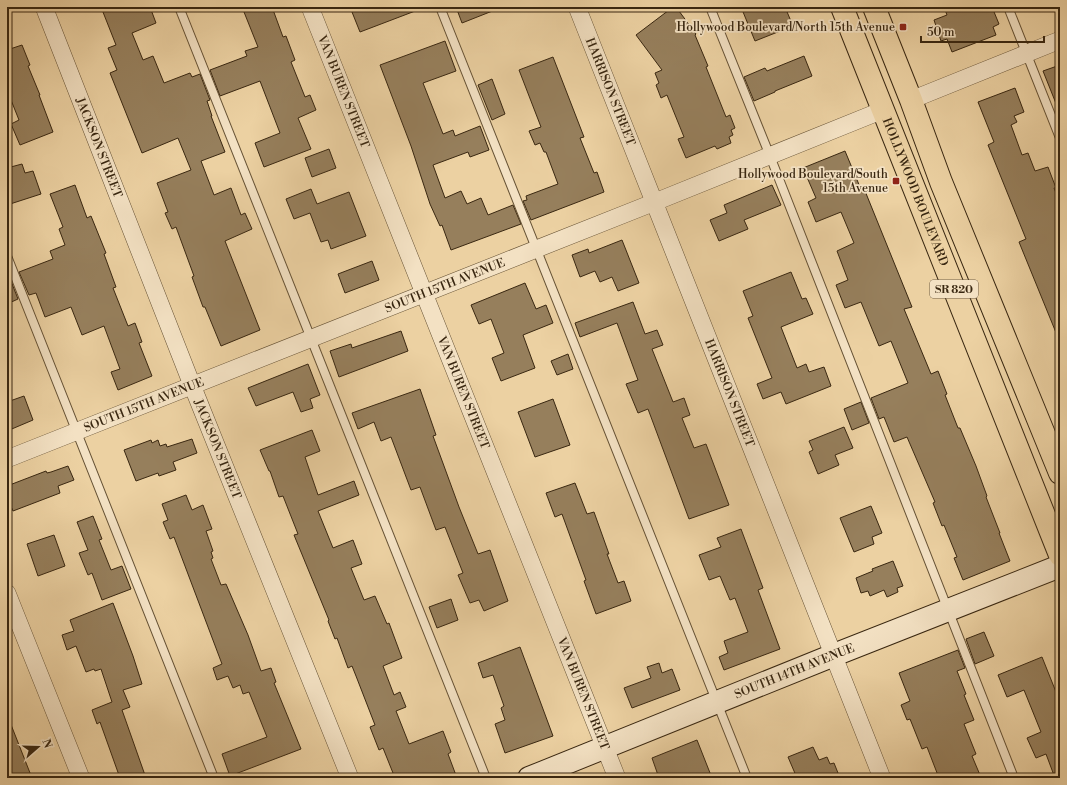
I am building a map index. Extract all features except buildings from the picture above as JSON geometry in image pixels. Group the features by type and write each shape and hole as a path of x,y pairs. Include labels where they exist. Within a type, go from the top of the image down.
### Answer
{"main road":[{"name":"SR 820","path":"874,7 911,100 941,182 1060,473"},
{"path":"845,14 892,83 911,100"},
{"name":"HOLLYWOOD BOULEVARD","path":"845,14 1060,556"},
{"path":"883,110 904,130 941,182"}],"street":[{"name":"JACKSON STREET","path":"44,7 192,385 350,778"},
{"name":"VAN BUREN STREET","path":"310,7 617,778"},
{"name":"HARRISON STREET","path":"577,7 882,778"},
{"path":"911,100 1060,40"},
{"name":"SOUTH 15TH AVENUE","path":"7,458 537,249 883,110"},
{"name":"SOUTH 14TH AVENUE","path":"529,778 1060,566"},
{"path":"7,593 81,778"}],"lane":[{"path":"179,7 486,778"},
{"path":"440,7 747,778"},
{"path":"710,7 1014,778"},
{"path":"1008,7 1060,138"},
{"path":"7,256 214,778"}],"place":[{"name":"Hollywood Boulevard/North 15th Avenue","path":"903,27"},
{"name":"Hollywood Boulevard/South 15th Avenue","path":"896,181"}]}
